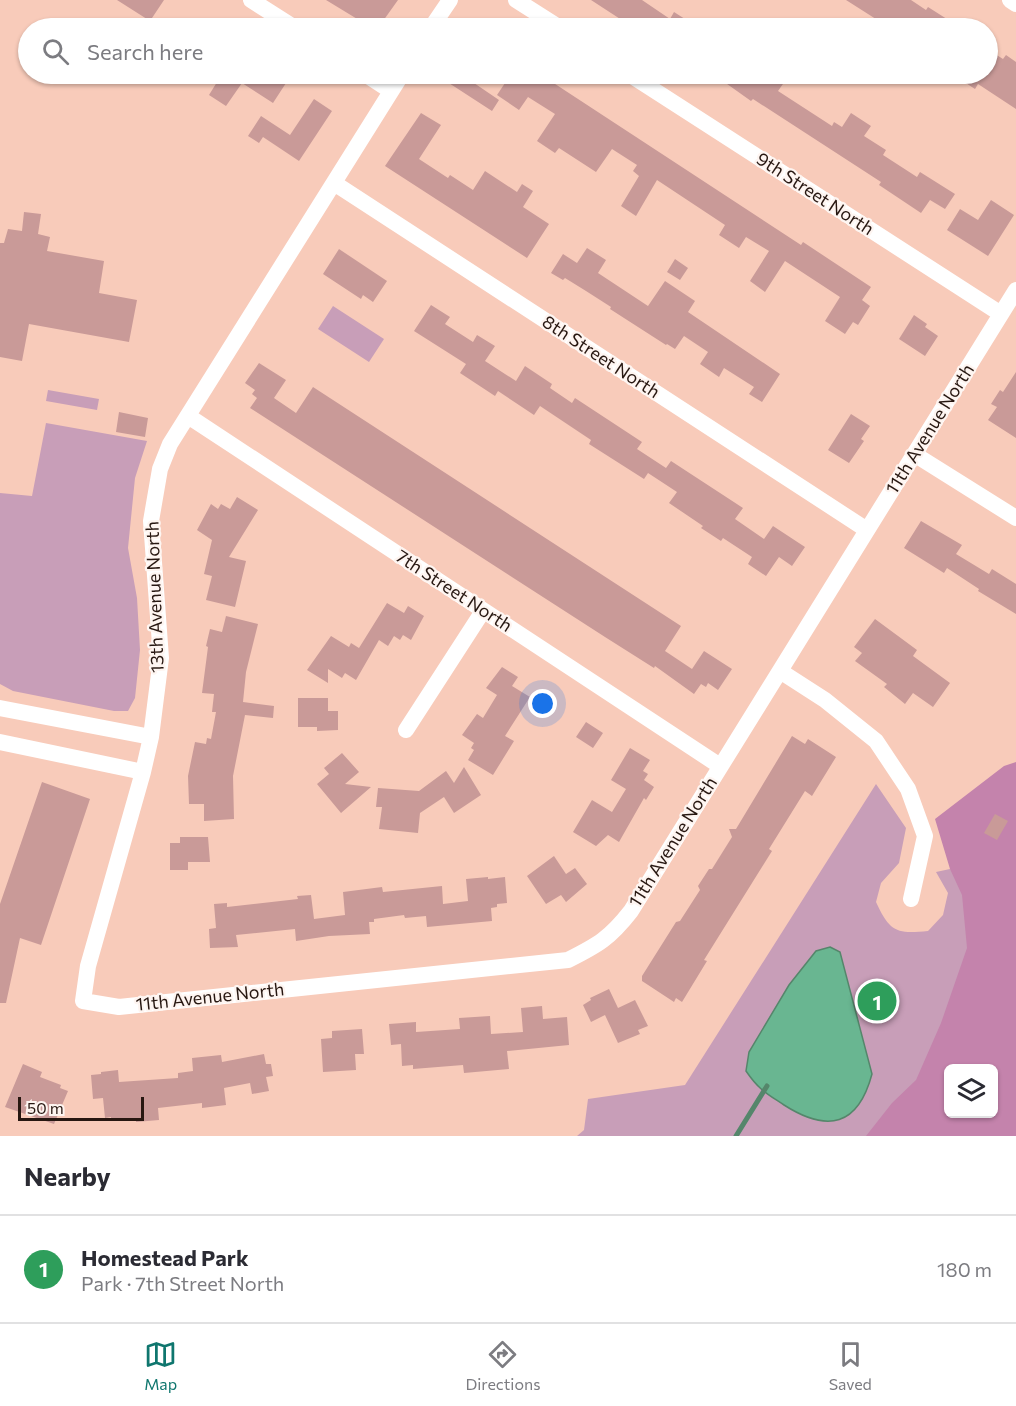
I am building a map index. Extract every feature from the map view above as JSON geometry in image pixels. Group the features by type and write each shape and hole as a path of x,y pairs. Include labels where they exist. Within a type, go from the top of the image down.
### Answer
{"street":[{"path":"251,0 279,18"},
{"path":"438,18 450,0"},
{"path":"516,0 544,18"},
{"path":"1011,0 1016,4"},
{"path":"380,84 391,91"},
{"name":"13th Avenue North","path":"83,1001 88,966 144,772 151,737 161,658 151,521 160,470 170,444 396,84"},
{"name":"9th Street North","path":"644,84 1001,314"},
{"name":"8th Street North","path":"334,183 867,530"},
{"name":"11th Avenue North","path":"83,1001 119,1006 568,960 600,944 625,919 1016,290"},
{"name":"7th Street North","path":"188,416 720,766"},
{"path":"914,454 1016,518"},
{"path":"406,730 483,610"},
{"path":"780,671 825,700 876,741 908,789 925,836 912,899"},
{"path":"0,708 151,737"},
{"path":"0,742 144,772"}],"shaded area":[{"path":"333,306 384,339 369,362 318,329"},
{"path":"48,390 99,399 97,410 46,401"},
{"path":"46,423 147,441 135,478 128,548 137,598 140,650 135,698 128,711 114,711 13,691 0,684 0,493 32,496"},
{"path":"1016,762 1016,1136 866,1136 892,1103 916,1080 941,1023 967,948 962,895 950,869 935,819 1004,766"},
{"path":"876,784 906,828 899,863 881,883 876,902 886,920 895,929 908,932 928,931 943,915 948,893 936,872 950,869 1016,888 1016,1136 577,1136 584,1130 588,1099 685,1085"},
{"path":"830,947 840,952 872,1074 859,1105 839,1120 827,1121 800,1114 784,1105 759,1087 746,1071 749,1052 789,985 816,951"}],"building":[{"path":"117,0 164,0 152,18 145,18"},
{"path":"326,0 398,0 385,18 356,18"},
{"path":"591,0 642,0 669,18 619,18"},
{"path":"846,0 911,0 926,10 928,7 945,18 874,18"},
{"path":"674,12 683,18 671,18"},
{"path":"1006,55 1016,62 1016,109 978,84 998,84 998,56 1003,59"},
{"path":"216,84 241,84 226,106 209,95"},
{"path":"244,84 285,84 273,103"},
{"path":"450,84 475,84 499,100 492,111"},
{"path":"504,84 555,84 801,245 803,242 871,287 862,300 870,306 858,325 853,322 845,334 825,321 840,297 785,261 765,292 750,281 769,251 746,237 739,248 719,235 725,225 657,180 636,216 621,206 639,176 633,171 637,165 612,149 596,172 559,148 555,153 537,141 555,114 528,97 519,110 497,95"},
{"path":"727,84 783,84 778,91 832,126 834,122 842,127 851,113 871,126 864,136 886,150 883,155 917,177 920,172 955,194 945,209 930,200 921,213 879,185 881,182 753,99 751,101"},
{"path":"967,84 978,84 975,89"},
{"path":"314,99 332,111 299,161 263,137 259,143 248,136 261,116 290,135"},
{"path":"421,113 441,125 419,159 448,178 450,175 473,190 485,171 517,192 522,184 533,191 523,207 549,224 527,258 385,166"},
{"path":"991,200 1014,215 988,256 947,230 960,209 978,220"},
{"path":"24,212 41,214 38,234 50,237 47,251 104,261 99,293 137,300 129,342 29,324 22,361 0,357 0,243 4,243 8,229 22,231"},
{"path":"587,248 606,260 598,273 648,306 665,281 695,301 688,312 780,374 762,402 749,394 754,387 724,368 719,377 700,364 708,352 684,336 675,349 666,345 586,291 565,278 563,280 551,273 563,254 577,263"},
{"path":"339,249 387,281 373,302 363,295 361,299 323,274"},
{"path":"675,259 688,268 680,280 667,272"},
{"path":"431,305 450,317 445,324 473,342 477,335 495,346 485,361 516,381 525,366 552,384 550,388 572,403 575,398 642,442 637,449 666,468 671,461 743,508 735,519 764,539 773,526 805,547 792,566 779,557 766,576 748,564 752,557 723,538 721,541 701,528 703,526 669,503 677,492 648,473 644,479 589,444 591,440 540,406 534,415 498,391 495,396 460,373 466,364 414,331"},
{"path":"914,315 938,336 925,356 899,339"},
{"path":"259,363 286,380 274,398 296,413 313,387 681,626 665,651 692,669 704,651 732,669 718,690 708,683 706,687 701,684 694,694 655,666 654,668 605,637 250,408 257,398 252,394 255,390 245,383"},
{"path":"1016,372 1016,438 988,420 997,407 991,404 1000,390 1003,392"},
{"path":"119,412 148,418 145,437 116,432"},
{"path":"851,414 870,426 861,439 864,441 849,463 828,450"},
{"path":"237,497 258,510 229,557 246,561 235,607 206,600 212,576 204,574 212,540 197,530 211,504 218,509 221,504 230,509"},
{"path":"921,521 962,545 956,554 989,574 992,569 1016,584 1016,614 978,591 979,589 947,568 944,573 904,548"},
{"path":"387,603 404,613 408,606 424,616 411,640 403,635 400,640 394,636 388,646 379,640 356,680 345,673 342,678 328,669 328,683 307,670 331,636 349,647 351,643 359,648"},
{"path":"226,616 258,624 246,672 243,702 274,706 273,718 245,715 233,776 234,819 204,821 204,804 189,804 188,776 195,742 206,744 207,738 211,739 216,712 212,712 214,694 202,693 208,647 206,646 210,629 222,632"},
{"path":"875,619 917,650 913,656 950,683 933,707 913,693 905,704 884,687 887,684 855,661 862,653 854,647"},
{"path":"502,667 518,677 512,686 530,697 505,736 514,741 493,775 468,760 474,750 471,748 474,743 462,735 477,714 483,718 497,695 486,688"},
{"path":"298,698 328,698 328,711 338,711 338,730 317,731 317,727 298,727"},
{"path":"586,722 603,733 593,748 576,737"},
{"path":"792,736 805,744 808,739 836,757 812,796 805,791 769,849 772,851 704,960 707,961 682,1002 676,998 674,1002 642,981 642,976 676,922 680,921 700,890 698,886 709,869 712,869 732,837 729,829 736,829"},
{"path":"630,748 650,760 643,771 648,774 644,780 654,787 646,800 644,798 619,842 608,835 596,846 573,832 592,800 612,812 626,789 611,780"},
{"path":"342,753 359,772 345,784 371,787 341,813 317,784 329,774 324,768"},
{"path":"464,767 481,795 454,813 444,797 420,813 418,833 379,829 382,807 376,807 378,788 419,791 446,771 454,783"},
{"path":"42,782 90,799 41,945 20,938 6,1003 0,1003 0,904"},
{"path":"995,814 1008,821 997,840 984,833"},
{"path":"180,837 208,837 210,862 188,862 188,870 170,870 170,843 180,843"},
{"path":"554,856 566,874 575,868 587,884 566,902 561,895 546,904 527,876"},
{"path":"488,877 488,879 505,877 507,903 497,904 497,907 491,908 492,921 427,927 426,916 405,918 404,915 374,919 374,922 369,922 370,934 329,936 296,941 295,929 236,935 238,947 210,948 209,929 216,928 214,904 227,903 227,907 298,899 297,896 311,895 314,919 345,915 343,892 382,887 383,892 442,886 443,904 468,901 466,879"},
{"path":"609,989 618,1008 635,1000 648,1026 638,1030 640,1034 618,1043 605,1015 591,1022 583,1005 591,1000 590,998"},
{"path":"542,1006 543,1019 567,1017 569,1045 507,1051 509,1069 464,1073 463,1065 413,1069 413,1065 402,1066 401,1044 391,1045 389,1024 416,1022 416,1032 460,1029 459,1018 490,1016 491,1034 523,1032 521,1008"},
{"path":"362,1029 364,1054 355,1054 356,1070 323,1072 321,1039 332,1038 332,1031"},
{"path":"264,1054 266,1064 271,1064 273,1076 266,1077 269,1091 252,1094 250,1083 224,1088 226,1105 202,1108 202,1103 158,1108 159,1120 111,1121 111,1117 105,1118 103,1098 93,1099 91,1075 101,1074 101,1072 118,1070 119,1082 178,1078 178,1073 193,1071 192,1058 221,1055 222,1062"},
{"path":"23,1064 42,1072 40,1077 61,1085 60,1088 68,1091 54,1124 5,1107"}],"waterway":[{"path":"736,1136 767,1086"}],"place":[{"name":"Homestead Park","path":"877,1001"}]}
